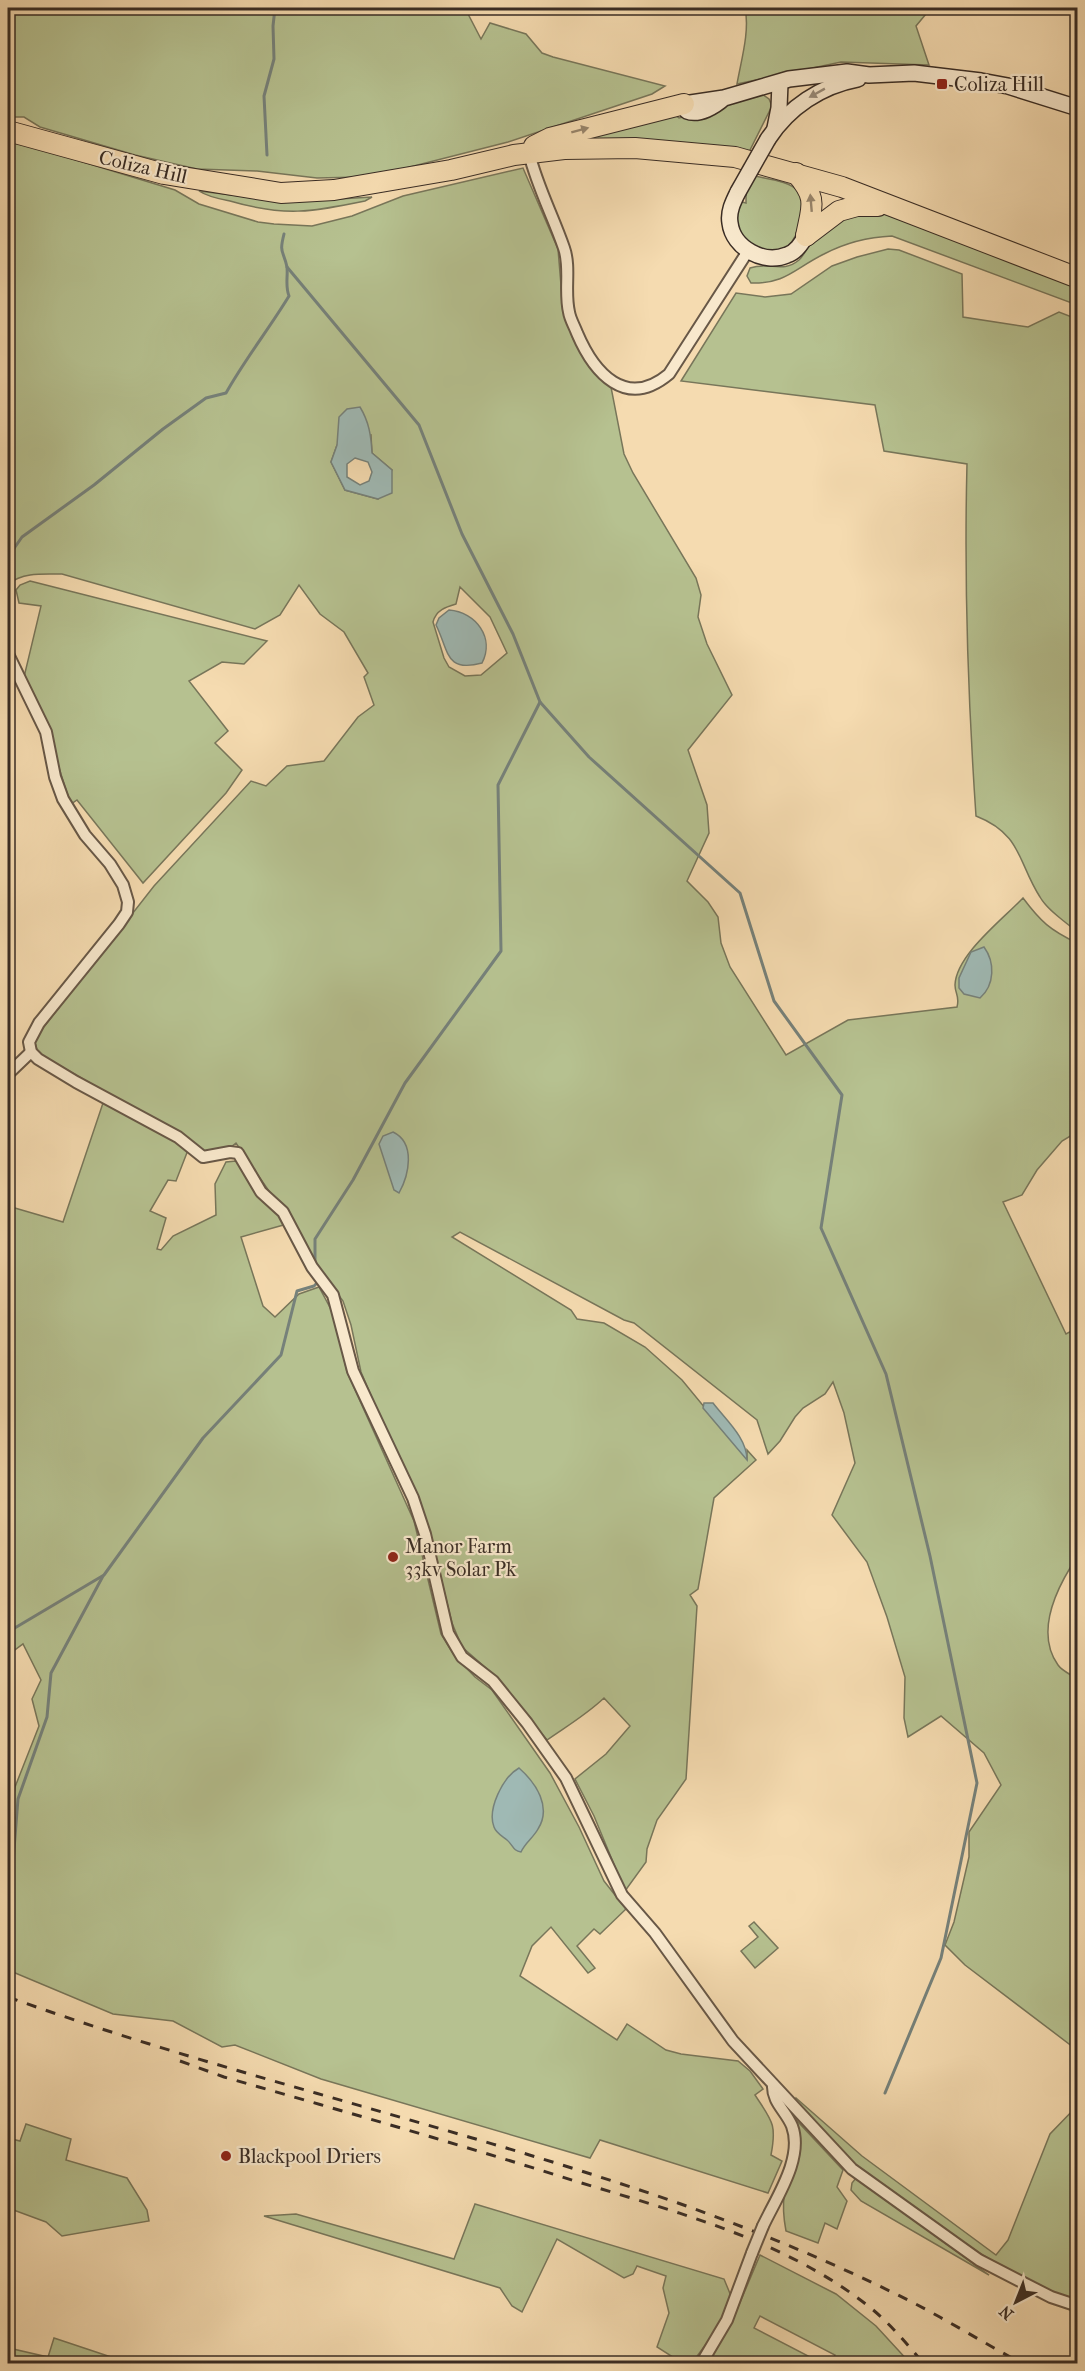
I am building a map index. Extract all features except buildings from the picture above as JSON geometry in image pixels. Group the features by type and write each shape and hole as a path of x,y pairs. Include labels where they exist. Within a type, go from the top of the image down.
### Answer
{"highway":[{"path":"529,153 539,142 550,138 684,104"},
{"name":"Coliza Hill","path":"8,131 164,174 281,193 334,190 451,170 529,153"},
{"path":"529,153 602,148 676,150 735,157 842,187 1077,278"},
{"path":"796,173 808,187 813,202 806,236"},
{"path":"806,236 826,220 848,207 890,206"}],"street":[{"path":"684,104 687,111 694,113 717,104 724,98 789,79 847,72 869,75 914,73 981,81 1008,86 1077,108"},
{"path":"806,236 794,252 780,258 759,256 748,251 734,235 730,224 730,212 738,192 788,110 827,87 869,75"},
{"path":"780,83 788,110"},
{"path":"529,153 535,178 564,249 570,319 595,368 615,384 626,387 645,387 662,380 669,374 748,251"},
{"path":"8,654 46,732 63,799 85,835 110,864 123,885 128,902 127,912 119,924 39,1023 29,1041 31,1052 38,1059 76,1082 178,1137 203,1156 238,1153 261,1192 283,1212 321,1280 333,1295 353,1371 413,1498 425,1534 448,1633 462,1657 493,1681 527,1723 566,1778 622,1895 655,1933 733,2041 852,2169 979,2260 1051,2297 1077,2306"},
{"path":"8,1074 31,1052"},
{"path":"701,2364 727,2320 752,2253 790,2168 796,2141 791,2124 772,2096 773,2085"}],"green space":[{"path":"8,8 467,8 481,39 490,23 526,34 542,53 553,57 665,86 652,94 508,142 361,177 317,178 257,171 197,169 135,155 40,127 24,117 8,117"},
{"path":"745,8 931,8 916,26 929,65 841,62 737,84 746,36"},
{"path":"762,94 769,99 772,106 748,154 549,143 660,120 665,114 674,114 679,118 688,116"},
{"path":"8,142 34,147 175,190 199,204 258,222 312,226 352,216 403,196 523,168 558,249 563,309 573,339 590,366 611,387 624,454 696,578 701,595 698,617 707,644 732,695 688,750 707,805 709,833 687,881 708,902 718,917 721,943 730,967 786,1055 848,1020 957,1007 955,985 963,962 982,938 1023,898 1047,925 1077,943 1077,1132 1062,1141 1037,1170 1022,1195 1003,1202 1066,1334 1077,1328 1077,1557 1056,1595 1048,1624 1048,1638 1051,1652 1058,1665 1077,1679 1077,2050 965,1965 945,1945 954,1922 969,1857 969,1832 1001,1785 984,1753 941,1716 908,1737 904,1718 905,1677 887,1617 867,1562 832,1515 855,1463 844,1413 833,1382 825,1394 803,1408 768,1454 757,1420 634,1323 624,1320 460,1232 452,1237 571,1310 577,1319 604,1323 645,1347 682,1380 747,1459 747,1450 756,1460 714,1498 698,1589 690,1595 697,1606 686,1779 657,1820 647,1849 646,1862 625,1891 594,1816 575,1779 606,1754 630,1726 604,1698 547,1740 494,1675 462,1647 452,1623 430,1534 361,1372 351,1325 343,1301 318,1267 290,1215 271,1194 236,1143 231,1147 206,1153 38,1053 35,1043 39,1033 154,886 251,781 266,786 287,766 324,761 358,717 374,705 364,677 368,673 344,632 320,614 299,585 280,615 255,629 62,574 20,577 8,584 8,555 11,551 8,548","holes":["371,435 372,453 392,470 378,499 345,490 331,462 337,445","460,587 490,617 507,653 481,675 465,676 449,667 433,622 439,612 456,604"]},
{"path":"755,176 790,185 798,191 801,198 802,215 797,233 793,241 781,251 773,253 756,249 742,237 734,222 738,201 746,203 746,193"},
{"path":"199,191 289,202 372,197 365,201 329,208 283,211 214,198"},
{"path":"871,209 1077,285 1077,305 892,236 866,239 849,244 814,259 782,278 763,283 751,283 747,276 750,268 781,267 793,264 801,258 814,237 826,226"},
{"path":"888,249 899,250 962,274 963,317 1028,327 1059,312 1077,319 1077,932 1043,902 1011,841 991,823 976,816 967,640 967,464 884,451 875,405 681,381 736,293 765,297 791,294 832,266"},
{"path":"30,581 267,641 244,664 222,662 189,681 228,731 215,743 242,770 226,793 143,883 77,800 71,804 65,788 45,723 24,677 41,606 19,603 16,590 20,585"},
{"path":"103,1103 172,1137 188,1150 176,1181 168,1180 150,1211 166,1218 157,1249 161,1250 173,1236 216,1215 215,1184 226,1162 236,1161 287,1224 241,1237 263,1306 275,1317 299,1294 319,1287 334,1315 347,1372 414,1521 441,1634 454,1655 475,1677 492,1690 550,1773 604,1881 626,1909 600,1934 594,1929 577,1946 595,1968 588,1973 551,1927 532,1946 520,1976 617,2040 627,2024 666,2050 738,2061 750,2071 763,2089 755,2095 772,2123 771,2155 782,2161 768,2193 600,2140 590,2158 321,2079 235,2045 222,2047 173,2021 113,2014 8,1970 8,1838 15,1787 39,1726 32,1699 41,1680 23,1644 8,1655 8,1206 63,1222"},
{"path":"754,1922 778,1948 755,1968 741,1951 758,1937 749,1926"},
{"path":"796,2098 862,2156 996,2255 1008,2240 1050,2134 1077,2106 1077,2301 1043,2290 981,2254 862,2172 794,2101"},
{"path":"785,2108 843,2170 837,2187 847,2201 837,2229 825,2223 818,2243 786,2231 784,2198 800,2149"},
{"path":"26,2124 71,2139 66,2160 127,2178 147,2210 149,2221 62,2236 46,2222 8,2208 8,2138 20,2141"},
{"path":"856,2178 989,2275 861,2201 851,2190"},
{"path":"475,2204 724,2279 731,2296 718,2328 692,2363 682,2363 657,2347 669,2313 663,2288 666,2276 637,2266 633,2274 624,2278 557,2239 522,2312 512,2306 500,2288 264,2216 296,2214 454,2259"},
{"path":"760,2255 836,2294 876,2326 910,2363 831,2363 835,2355 760,2316 754,2328 814,2359 812,2363 707,2364 736,2312"},
{"path":"54,2338 129,2363 11,2363 13,2349 48,2357"}],"water":[{"path":"360,407 366,418 372,453 392,470 392,493 378,499 345,490 331,462 337,445 339,417 347,409","holes":["355,458 368,462 372,472 369,481 360,485 347,477 347,464"]},
{"path":"449,610 467,616 480,628 486,644 482,663 461,665 450,658 436,625 439,618"},
{"path":"984,947 990,959 992,973 988,987 980,998 964,994 959,988 959,978 971,952"},
{"path":"393,1132 400,1137 408,1151 408,1169 399,1193 394,1190 379,1144 383,1136"},
{"path":"704,1403 713,1403 735,1430 744,1444 747,1460 703,1408"},
{"path":"519,1768 536,1788 543,1804 542,1821 521,1852 496,1831 492,1820 495,1803 502,1786 507,1778"}],"waterway":[{"path":"267,155 264,96 274,59 275,8"},
{"path":"8,557 22,537 94,485 163,429 206,398 226,393 289,296 287,267 282,248 284,234"},
{"path":"287,267 419,425 462,534 513,634 540,702 498,785 501,951 405,1083 353,1180 315,1239 315,1263"},
{"path":"540,702 589,757 740,893 774,1001 842,1095 821,1228 886,1374 930,1556 977,1783 941,1958 885,2093"},
{"path":"8,1632 104,1575 203,1438 281,1355 297,1291 314,1286 318,1282"},
{"path":"8,1906 18,1799 47,1717 51,1673 103,1576"}],"railway":[{"path":"8,1997 174,2052 511,2149 678,2203 766,2236 880,2286 1023,2364"},
{"path":"180,2061 224,2077 639,2200 759,2243 797,2260 833,2281 867,2305 890,2326 924,2364"}],"place":[{"name":"Coliza Hill","path":"942,84"},
{"name":"Manor Farm 33kv Solar Pk","path":"393,1557"},
{"name":"Blackpool Driers","path":"226,2156"}]}
